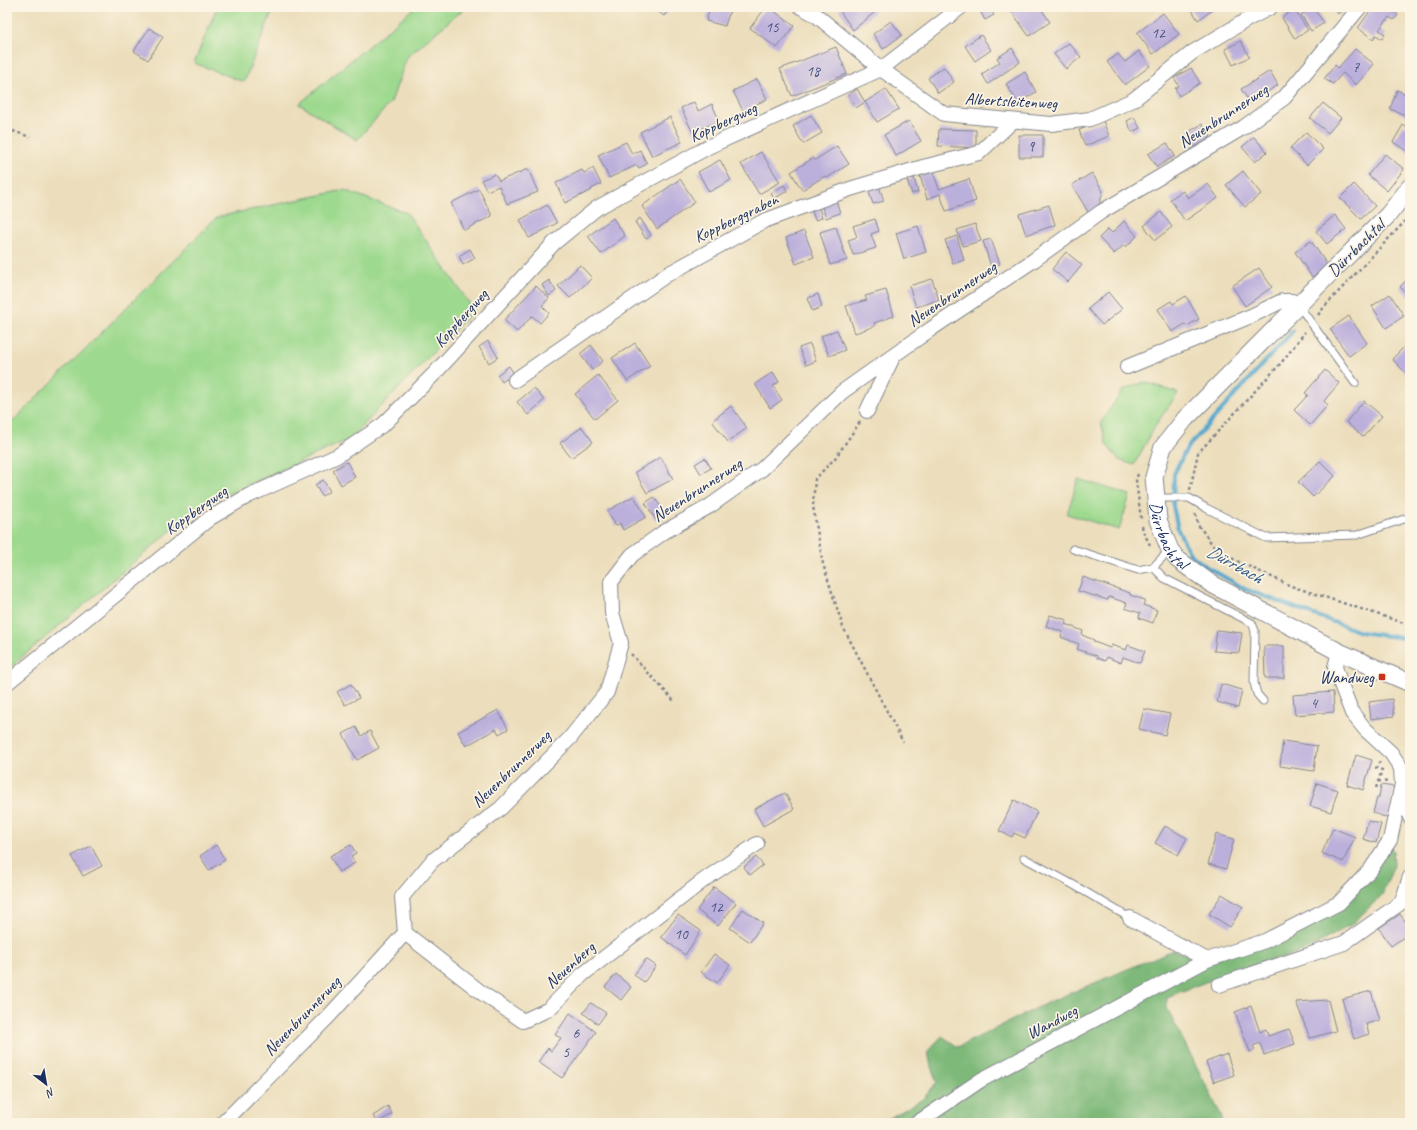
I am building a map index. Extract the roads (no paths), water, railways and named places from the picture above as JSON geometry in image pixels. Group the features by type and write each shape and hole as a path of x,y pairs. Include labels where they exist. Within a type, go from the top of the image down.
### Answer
{"street":[{"name":"Albertsleitenweg","path":"801,7 816,15 881,69 944,114 1051,124 1090,119 1133,100 1193,52 1271,7"},
{"name":"Koppbergweg","path":"7,683 210,518 248,496 337,456 384,424 435,373 554,243 597,208 710,146 881,69 961,7"},
{"name":"Neuenbrunnerweg","path":"223,1123 329,1016 405,933 402,897 432,861 501,808 570,738 606,692 621,643 612,613 611,582 632,555 664,532 710,506 762,469 842,392 930,330 1034,260 1101,212 1244,127 1284,98 1360,7"},
{"name":"Koppberggraben","path":"515,380 668,274 764,221 850,189 923,167 979,153 1013,121"},
{"name":"Dürrbachtal","path":"1410,187 1388,215 1185,420 1163,447 1154,477 1163,498 1158,520 1170,550 1177,558 1210,583 1339,652 1410,683"},
{"path":"1127,367 1251,316 1282,301 1292,301 1299,306"},
{"path":"867,411 893,356"},
{"name":"Wandweg","path":"1339,652 1335,667 1352,713 1365,729 1391,754 1400,768 1402,784 1410,817"},
{"name":"Wandweg","path":"917,1123 981,1080 1207,960 1265,941 1339,903 1371,869 1390,840 1402,784"},
{"name":"Neuenberg","path":"405,933 482,993 523,1020 549,1009 582,975 704,880 757,844"},
{"path":"1219,985 1344,943 1402,902 1410,877"},
{"path":"1130,918 1207,960"}],"lane":[{"path":"1299,306 1355,383"},
{"path":"1163,498 1187,498 1266,538 1358,535 1410,518"},
{"path":"1073,549 1138,570 1153,568 1170,550"},
{"path":"1153,568 1164,578 1252,623 1255,631 1254,683 1257,694 1263,701"},
{"path":"1024,858 1130,918"}],"waterway":[{"name":"Dürrbach","path":"1293,331 1187,448 1174,474 1173,506 1178,530 1190,554 1207,567 1245,589 1360,632 1410,639"}],"place":[{"name":"Wandweg","path":"1382,677"}]}
